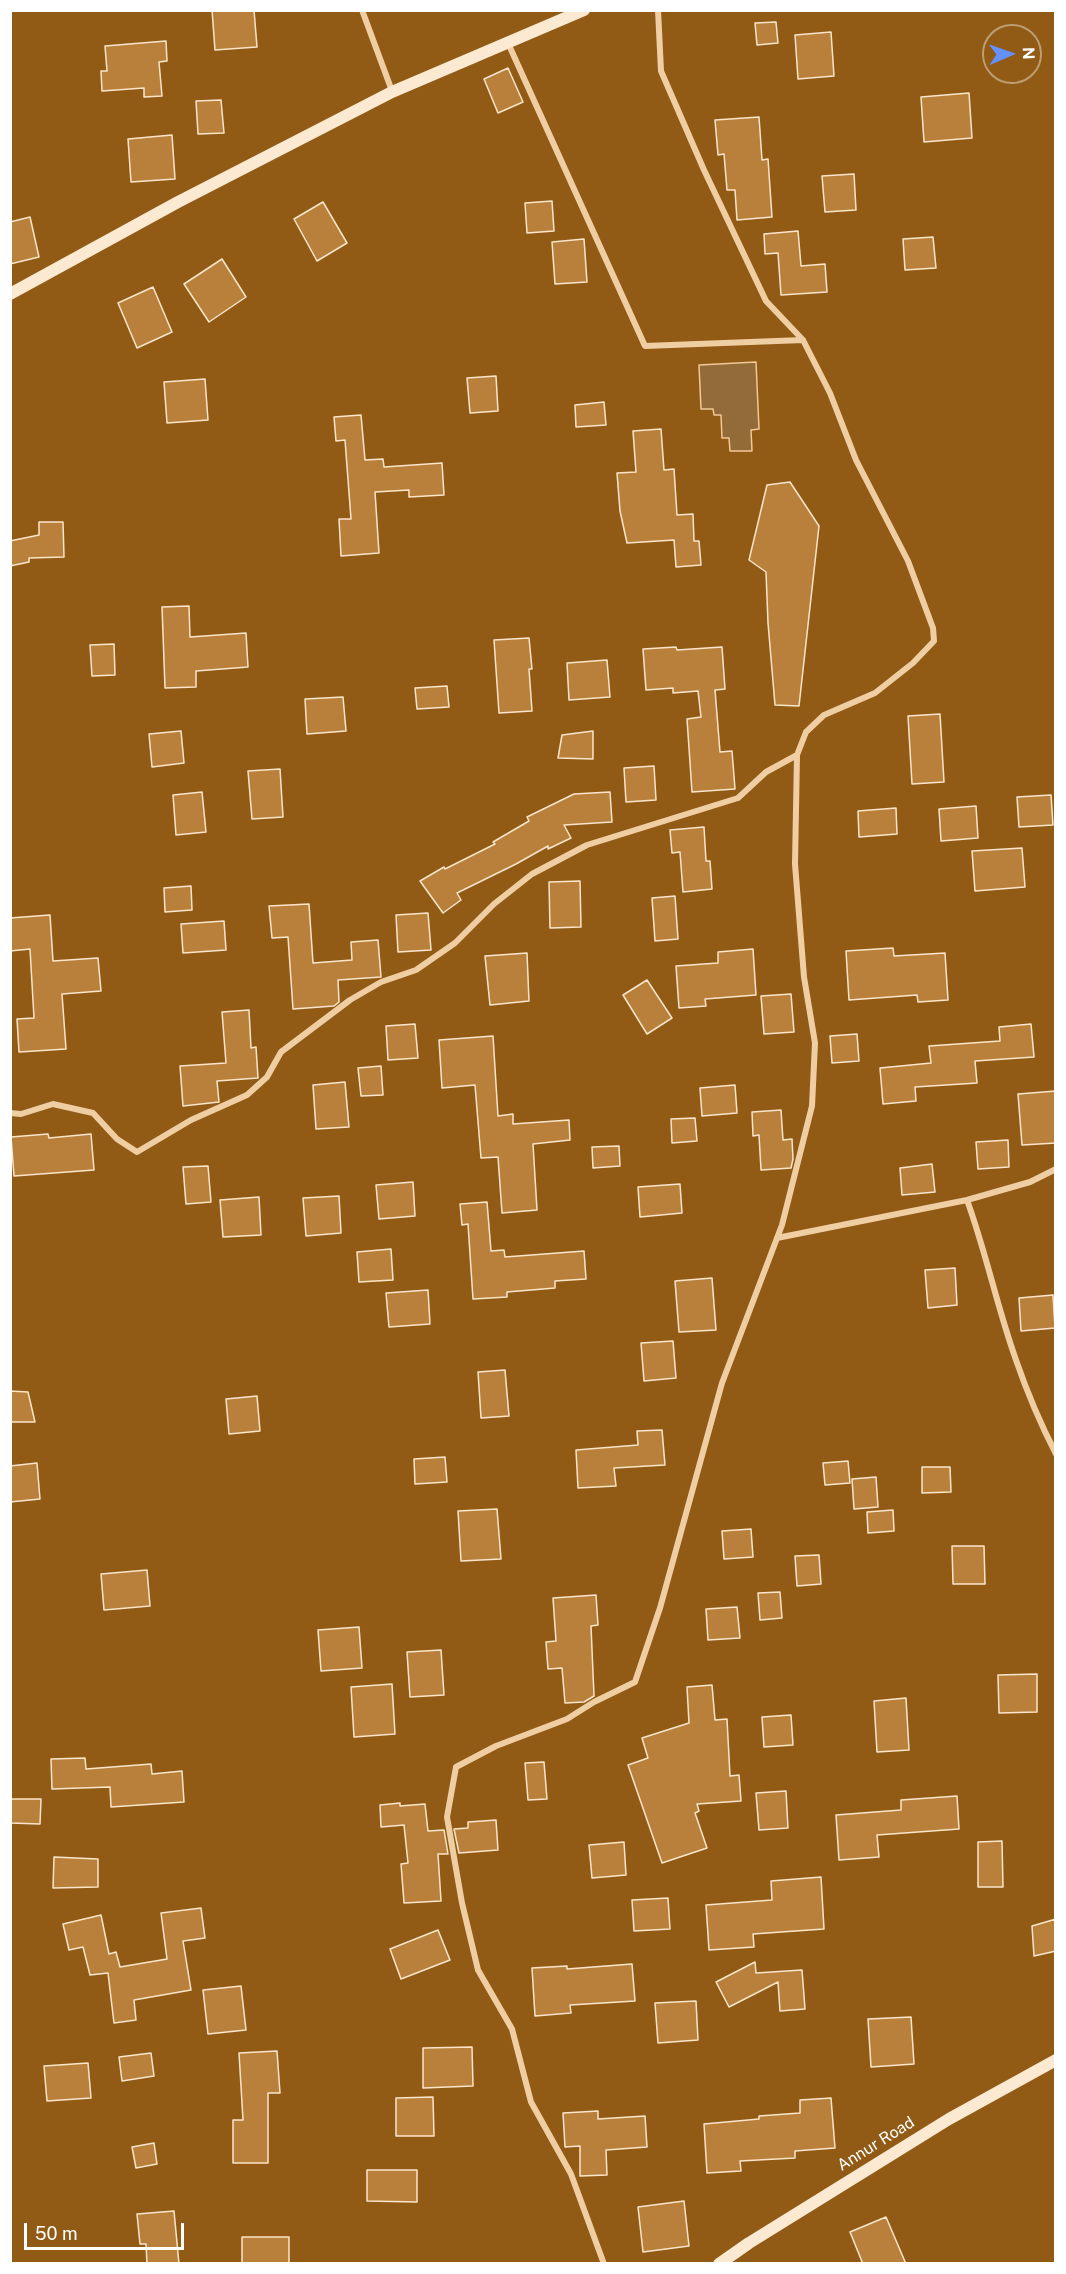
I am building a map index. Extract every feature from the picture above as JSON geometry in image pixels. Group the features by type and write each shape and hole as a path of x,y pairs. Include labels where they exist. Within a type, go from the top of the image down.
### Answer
{"main road":[{"path":"10,294 178,202 392,92 584,10"},
{"name":"Annur Road","path":"719,2264 949,2119 1056,2060"}],"street":[{"path":"362,10 392,92"},
{"path":"604,2264 571,2174 531,2102 512,2029 478,1970 462,1903 447,1818 456,1767 496,1746 567,1719 635,1682 660,1608 722,1383 777,1238 812,1106 815,1043 804,977 795,864 797,755 806,732 824,715 875,693 913,663 934,641 933,628 908,561 856,460 830,393 802,340 766,301 704,170 661,71 658,10"},
{"path":"508,42 645,346 802,340"},
{"path":"10,1113 21,1114 53,1104 93,1113 117,1139 137,1152 191,1120 247,1095 267,1077 281,1052 350,1000 381,982 416,970 455,943 494,904 532,874 586,846 738,798 766,772 797,755"},
{"path":"777,1238 967,1200 1030,1182 1056,1169"},
{"path":"967,1200 1015,1358 1038,1419 1056,1454"}],"shaded area":[{"path":"756,362 759,429 751,430 752,451 730,451 729,438 722,438 721,415 714,415 713,409 701,409 699,365"}],"building":[{"path":"212,10 254,10 257,47 215,50"},
{"path":"776,22 778,43 757,45 755,23"},
{"path":"831,32 834,76 798,79 795,35"},
{"path":"166,41 167,61 159,62 162,96 144,97 144,88 102,91 101,71 107,71 105,46"},
{"path":"508,68 523,102 498,113 484,79"},
{"path":"969,93 972,138 924,142 921,97"},
{"path":"221,100 224,133 198,134 196,101"},
{"path":"759,117 762,160 768,159 772,217 737,220 735,190 727,190 724,154 718,155 715,120"},
{"path":"172,135 175,179 131,182 128,139"},
{"path":"854,174 856,210 825,212 822,176"},
{"path":"552,201 554,231 527,233 525,203"},
{"path":"323,202 347,243 317,261 294,219"},
{"path":"30,217 39,257 10,264 10,222"},
{"path":"798,231 801,266 825,264 827,292 781,295 778,253 765,254 764,234"},
{"path":"933,237 936,268 905,270 903,239"},
{"path":"584,239 587,282 555,284 552,242"},
{"path":"222,259 246,297 209,322 184,284"},
{"path":"153,287 172,332 137,348 118,303"},
{"path":"496,376 498,411 470,413 467,378"},
{"path":"205,379 208,420 167,423 164,382"},
{"path":"604,402 606,425 576,427 575,405"},
{"path":"361,415 365,460 383,459 384,467 442,463 444,495 409,497 409,490 375,492 379,553 341,556 339,519 351,519 345,440 336,441 334,417"},
{"path":"661,429 664,470 674,469 677,515 693,514 694,541 699,541 701,565 676,567 674,540 627,543 620,511 617,473 636,472 633,431"},
{"path":"790,482 819,526 799,706 775,705 766,572 749,560 767,485"},
{"path":"39,522 63,522 64,557 29,558 29,562 10,566 10,541 39,535"},
{"path":"189,606 190,637 246,633 248,667 196,671 196,687 165,688 162,607"},
{"path":"529,638 532,711 499,713 494,640"},
{"path":"114,644 115,675 92,676 90,645"},
{"path":"676,647 677,650 722,647 725,689 715,690 720,752 732,751 735,789 692,792 687,719 701,717 698,691 673,693 673,688 646,690 643,649"},
{"path":"607,660 610,697 569,700 567,663"},
{"path":"447,686 449,707 417,709 415,688"},
{"path":"343,697 346,731 307,734 305,699"},
{"path":"940,714 944,782 912,784 908,716"},
{"path":"181,731 184,763 152,767 149,734"},
{"path":"593,731 593,759 558,758 562,735"},
{"path":"654,766 656,800 626,802 624,768"},
{"path":"280,769 283,817 252,819 248,771"},
{"path":"202,792 206,832 176,835 173,795"},
{"path":"610,792 612,822 564,825 571,838 548,849 548,846 457,893 461,900 443,913 420,881 444,867 445,869 495,844 493,842 529,821 527,817 574,794"},
{"path":"1051,795 1053,825 1019,827 1017,797"},
{"path":"976,806 978,838 941,841 939,809"},
{"path":"896,808 897,834 859,837 858,811"},
{"path":"704,827 706,861 710,861 712,889 683,892 680,852 672,853 670,830"},
{"path":"1022,848 1025,887 975,891 972,851"},
{"path":"580,881 581,927 550,928 549,882"},
{"path":"191,886 192,910 165,912 164,888"},
{"path":"675,896 678,939 655,941 652,898"},
{"path":"309,904 313,963 352,960 351,942 378,940 381,977 338,980 339,1002 334,1006 293,1009 288,937 272,938 269,906"},
{"path":"428,913 431,950 398,952 396,915"},
{"path":"50,915 53,961 98,958 101,991 62,994 66,1049 19,1052 17,1019 34,1018 30,949 10,951 10,918"},
{"path":"224,921 226,950 183,953 181,924"},
{"path":"893,948 894,956 945,953 948,1000 918,1002 917,995 849,1000 846,951"},
{"path":"753,949 756,995 705,999 706,1006 679,1008 676,966 718,963 718,952"},
{"path":"527,953 529,1001 490,1005 485,956"},
{"path":"647,980 672,1018 647,1034 623,995"},
{"path":"791,994 794,1032 764,1034 761,996"},
{"path":"249,1010 251,1048 256,1047 258,1078 217,1081 219,1102 183,1106 180,1066 226,1063 222,1012"},
{"path":"415,1024 418,1058 388,1060 386,1026"},
{"path":"1031,1024 1034,1057 975,1061 977,1083 915,1087 916,1101 883,1104 880,1068 931,1063 929,1046 1000,1041 999,1027"},
{"path":"857,1034 859,1061 832,1063 830,1036"},
{"path":"493,1036 498,1116 513,1114 513,1124 569,1120 570,1140 533,1144 537,1210 502,1213 498,1157 481,1158 475,1085 442,1088 439,1040"},
{"path":"381,1066 383,1095 361,1096 358,1068"},
{"path":"345,1082 349,1127 316,1129 313,1085"},
{"path":"735,1085 737,1113 702,1116 700,1088"},
{"path":"1056,1091 1056,1143 1022,1145 1018,1094"},
{"path":"781,1110 783,1140 792,1139 791,1168 761,1170 759,1135 753,1136 752,1112"},
{"path":"695,1118 697,1141 672,1143 671,1119"},
{"path":"48,1134 49,1138 91,1134 94,1170 14,1176 11,1137"},
{"path":"1008,1140 1009,1167 978,1169 976,1142"},
{"path":"619,1146 620,1166 593,1168 592,1147"},
{"path":"932,1164 935,1192 902,1195 900,1168"},
{"path":"208,1166 211,1202 186,1204 183,1167"},
{"path":"413,1182 415,1216 379,1219 376,1185"},
{"path":"680,1184 682,1213 640,1217 638,1187"},
{"path":"339,1196 341,1233 306,1236 303,1198"},
{"path":"259,1197 261,1235 223,1237 220,1200"},
{"path":"487,1202 491,1251 504,1250 505,1257 584,1251 586,1279 555,1281 555,1288 507,1292 507,1297 473,1299 468,1224 462,1225 460,1204"},
{"path":"391,1249 393,1280 359,1282 357,1252"},
{"path":"955,1268 957,1305 928,1308 925,1270"},
{"path":"712,1278 716,1330 679,1332 675,1281"},
{"path":"428,1290 430,1324 389,1327 386,1293"},
{"path":"1053,1295 1055,1328 1021,1331 1019,1298"},
{"path":"673,1341 676,1378 644,1381 641,1343"},
{"path":"505,1370 509,1416 481,1418 478,1372"},
{"path":"10,1391 28,1392 35,1422 10,1422"},
{"path":"257,1396 260,1431 229,1434 226,1399"},
{"path":"662,1430 665,1465 614,1468 616,1486 578,1488 576,1450 638,1445 637,1431"},
{"path":"445,1457 447,1482 415,1484 414,1459"},
{"path":"848,1461 850,1483 825,1485 823,1463"},
{"path":"37,1463 40,1499 10,1502 10,1466"},
{"path":"922,1467 950,1467 951,1492 922,1493"},
{"path":"876,1477 878,1507 854,1509 852,1479"},
{"path":"497,1509 501,1559 461,1561 458,1511"},
{"path":"893,1510 894,1531 868,1533 867,1512"},
{"path":"751,1529 753,1557 724,1559 722,1531"},
{"path":"952,1546 984,1546 985,1584 953,1584"},
{"path":"819,1555 821,1584 797,1586 795,1556"},
{"path":"147,1570 150,1606 104,1610 101,1574"},
{"path":"780,1592 782,1618 760,1620 758,1593"},
{"path":"596,1595 598,1625 591,1626 594,1696 584,1702 565,1703 562,1668 548,1669 546,1642 556,1641 553,1598"},
{"path":"737,1607 740,1638 708,1640 706,1609"},
{"path":"359,1627 362,1668 321,1671 318,1630"},
{"path":"441,1650 444,1695 410,1697 407,1652"},
{"path":"1037,1674 1037,1712 999,1713 998,1675"},
{"path":"392,1684 395,1734 354,1737 351,1687"},
{"path":"712,1685 715,1720 727,1719 730,1776 739,1775 741,1801 697,1804 699,1811 695,1813 707,1848 662,1863 628,1765 648,1758 642,1738 689,1723 687,1687"},
{"path":"906,1698 909,1750 877,1752 874,1701"},
{"path":"791,1715 793,1745 764,1747 762,1717"},
{"path":"85,1758 86,1769 151,1764 152,1774 182,1771 184,1802 111,1807 110,1787 52,1789 51,1759"},
{"path":"544,1762 547,1799 528,1800 525,1763"},
{"path":"786,1791 788,1828 759,1830 756,1793"},
{"path":"957,1796 959,1829 877,1835 879,1857 839,1860 836,1815 901,1810 901,1800"},
{"path":"10,1799 41,1799 40,1824 10,1823"},
{"path":"400,1803 400,1806 425,1804 428,1831 444,1830 448,1854 438,1854 441,1901 404,1903 401,1864 408,1863 404,1825 381,1827 380,1805"},
{"path":"496,1820 498,1850 459,1853 454,1829 468,1828 468,1822"},
{"path":"1002,1841 1003,1887 978,1887 978,1842"},
{"path":"624,1842 626,1875 592,1878 589,1845"},
{"path":"54,1857 98,1859 98,1887 53,1888"},
{"path":"821,1877 824,1929 753,1934 754,1947 709,1950 706,1905 772,1900 771,1881"},
{"path":"668,1898 670,1929 634,1931 632,1900"},
{"path":"201,1908 205,1938 183,1941 191,1990 134,2000 136,2020 114,2023 108,1973 90,1975 83,1947 69,1950 63,1924 101,1915 109,1954 116,1952 120,1967 167,1959 161,1913"},
{"path":"1056,1919 1056,1951 1034,1956 1032,1926"},
{"path":"438,1930 450,1960 401,1979 390,1949"},
{"path":"755,1962 756,1973 802,1970 805,2009 780,2011 778,1982 729,2007 716,1982"},
{"path":"632,1964 635,2001 570,2005 571,2013 535,2016 532,1968 567,1966 567,1969"},
{"path":"241,1986 246,2030 208,2034 203,1990"},
{"path":"696,2001 698,2040 658,2043 655,2003"},
{"path":"911,2017 914,2064 871,2067 868,2019"},
{"path":"472,2047 473,2086 423,2088 423,2048"},
{"path":"277,2051 280,2093 268,2093 268,2163 233,2163 233,2120 243,2120 239,2053"},
{"path":"151,2053 154,2076 122,2081 119,2057"},
{"path":"88,2063 91,2098 47,2101 44,2066"},
{"path":"433,2097 434,2136 396,2136 396,2098"},
{"path":"831,2098 835,2148 795,2151 795,2158 740,2161 741,2171 707,2173 704,2124 800,2113 800,2100"},
{"path":"598,2111 598,2119 645,2116 647,2147 606,2150 607,2175 580,2176 580,2146 565,2147 563,2113"},
{"path":"154,2143 157,2164 136,2168 132,2147"},
{"path":"367,2170 417,2170 417,2202 367,2201"},
{"path":"684,2201 689,2246 643,2252 638,2207"},
{"path":"174,2211 179,2264 147,2264 146,2244 140,2244 137,2214"},
{"path":"886,2217 906,2264 863,2264 850,2232"},
{"path":"242,2237 289,2237 289,2264 242,2264"}]}
